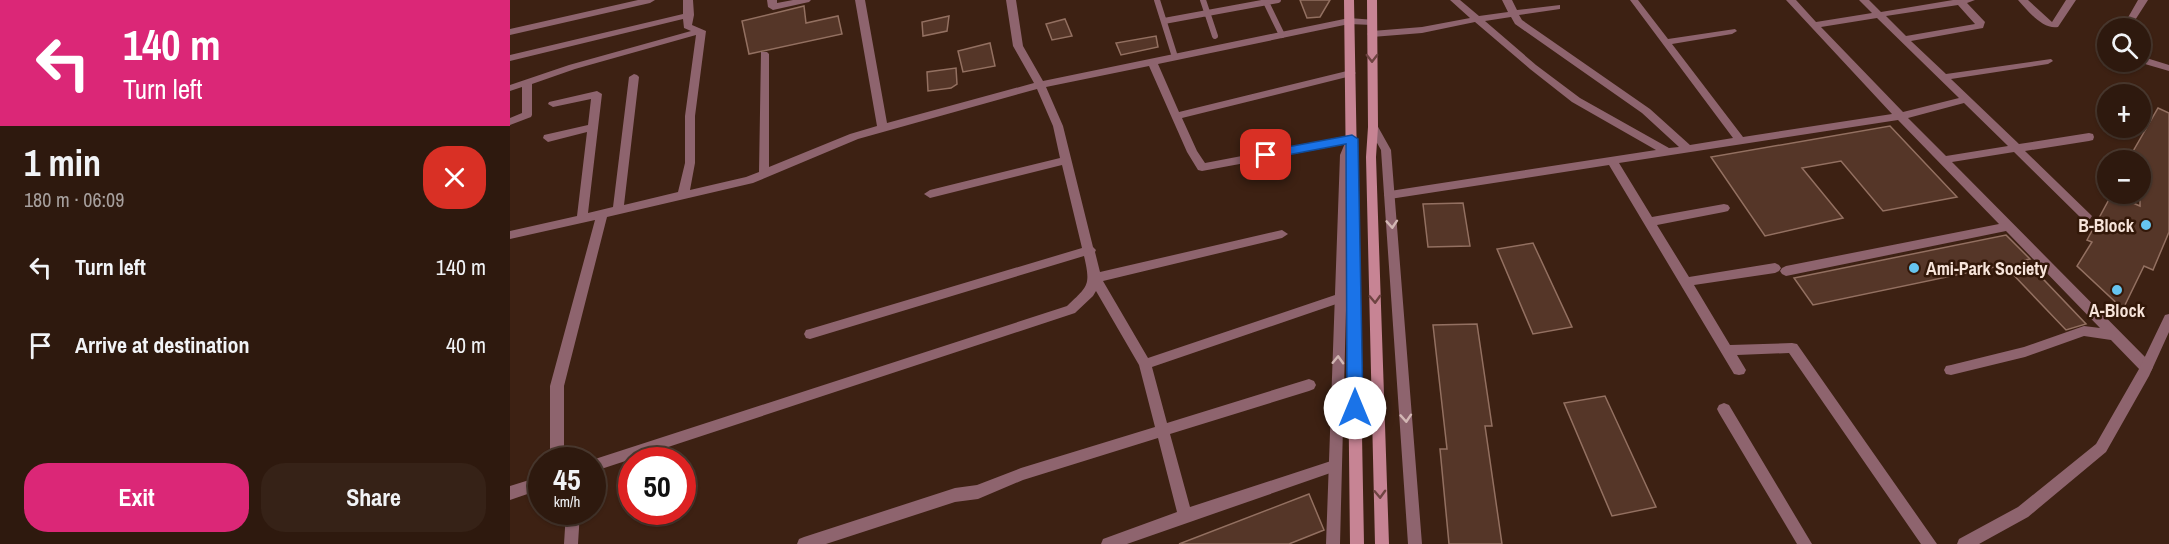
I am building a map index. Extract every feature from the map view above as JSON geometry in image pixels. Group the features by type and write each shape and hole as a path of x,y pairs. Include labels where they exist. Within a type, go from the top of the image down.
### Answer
{"main road":[{"path":"1349,0 1357,544"},
{"path":"1372,0 1373,127 1371,157 1382,544"}],"street":[{"path":"510,32 650,0"},
{"path":"688,0 687,26 701,31"},
{"path":"772,0 773,7 806,0"},
{"path":"860,0 883,128"},
{"path":"1011,0 1018,46 1058,126 1095,278 1144,364 1185,516"},
{"path":"1455,0 1533,67 1576,100 1668,152"},
{"path":"1507,0 1518,22 1646,111 1688,149"},
{"path":"1791,0 2146,367"},
{"path":"1864,0 2086,216"},
{"path":"2023,0 2050,25 2055,25 2071,0"},
{"path":"2132,18 2143,0"},
{"path":"1634,1 1741,141"},
{"path":"1815,26 1881,16 1926,3 1966,2 1963,6 1980,22 1980,26 1905,39"},
{"path":"1372,34 1422,30 1557,7"},
{"path":"510,58 689,15"},
{"path":"510,235 749,180 854,136 1040,86 1349,21 1372,22"},
{"path":"510,88 572,67 701,31"},
{"path":"683,195 690,163 690,116 701,31"},
{"path":"1665,42 1732,31"},
{"path":"764,54 764,173"},
{"path":"1944,76 2048,61"},
{"path":"1152,62 1192,152 1202,167 1352,139"},
{"path":"2151,62 2169,68"},
{"path":"1176,116 1351,73"},
{"path":"618,210 634,77"},
{"path":"510,122 527,116 527,83"},
{"path":"553,104 597,94 582,218"},
{"path":"1390,195 1901,116 1966,99"},
{"path":"548,138 594,127"},
{"path":"1373,127 1386,150 1415,544"},
{"path":"1944,160 2089,137"},
{"path":"1333,544 1345,155 1352,139"},
{"path":"930,194 1067,160"},
{"path":"1612,161 1739,370"},
{"path":"1649,222 1724,208"},
{"path":"557,447 557,386 602,213"},
{"path":"1685,282 1781,269 2008,226"},
{"path":"1095,278 1282,234"},
{"path":"810,334 1090,250"},
{"path":"606,461 1071,310 1089,293 1095,278"},
{"path":"1144,364 1341,298"},
{"path":"1964,544 2023,512 2101,447 2146,367 2169,319"},
{"path":"1951,369 2025,352 2084,331 2115,334"},
{"path":"1727,350 1792,348 1930,544"},
{"path":"804,544 955,495 978,492 1021,474 1309,385"},
{"path":"1724,409 1805,544"},
{"path":"1108,544 1334,466"},
{"path":"510,493 528,487"},
{"path":"571,544 572,525"}],"lane":[{"path":"1158,0 1175,57"},
{"path":"1203,0 1215,36"},
{"path":"1164,21 1278,0"},
{"path":"1266,1 1282,35"}],"building":[{"path":"1300,0 1330,0 1320,17 1307,18"},
{"path":"804,6 806,23 838,16 842,34 749,54 742,21"},
{"path":"949,16 947,31 923,36 922,22"},
{"path":"1065,19 1072,36 1052,40 1046,24"},
{"path":"1156,36 1158,47 1121,55 1116,43"},
{"path":"990,43 995,66 963,72 958,51"},
{"path":"956,68 957,84 951,88 928,91 927,72"},
{"path":"2158,108 2169,113 2169,232 2153,270 2144,266 2123,309 2077,266 2092,242 2087,240 2107,204 2140,206 2140,204 2151,204 2151,150 2134,150 2141,138 2151,138 2151,120"},
{"path":"1890,126 1957,197 1883,211 1841,161 1802,168 1843,218 1765,236 1711,157"},
{"path":"1463,203 1470,246 1428,247 1423,204"},
{"name":"Ami-Park Society","path":"2006,235 2030,259 2025,260 2086,324 2066,330 2004,265 1813,305 1794,278"},
{"path":"1533,243 1572,327 1533,334 1497,249"},
{"path":"1477,324 1492,426 1485,426 1502,544 1449,544 1440,449 1447,449 1433,325"},
{"path":"1605,396 1656,507 1612,516 1564,403"},
{"path":"1309,494 1324,530 1289,544 1179,544"}],"place":[{"name":"B-Block","path":"2146,225"},
{"name":"Ami-Park Society","path":"1914,268"},
{"name":"A-Block","path":"2117,290"}],"route":[{"path":"1266,155 1352,139 1355,408"}]}
